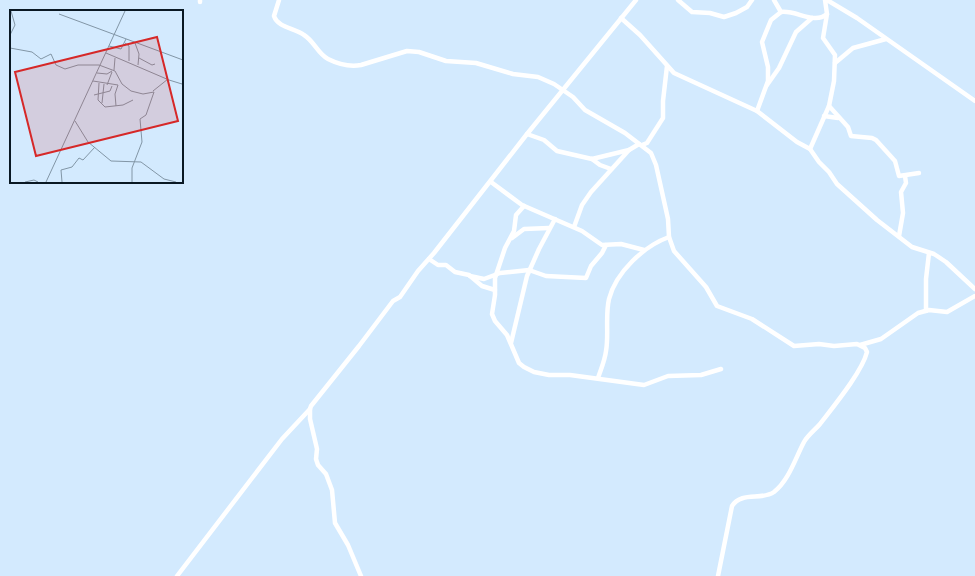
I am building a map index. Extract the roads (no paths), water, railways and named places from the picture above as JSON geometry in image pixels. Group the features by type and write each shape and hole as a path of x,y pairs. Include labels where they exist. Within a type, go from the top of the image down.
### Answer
{"street":[{"path":"279,0 274,16 278,23 305,35 324,57 336,62 353,66 407,51 419,52 446,61 465,61 481,64 513,74 538,77 563,90 585,110 625,133 651,153 656,165 668,219 669,237 677,256 706,287 716,304 720,308 752,319 794,346 819,344 834,346 860,345 880,339 918,313 926,311 947,312 975,296"},
{"path":"177,576 282,439 310,409 393,301 400,297 418,271 636,0"},
{"path":"678,0 692,12 710,13 724,17 736,13 752,0"},
{"path":"774,0 781,12"},
{"path":"810,149 828,106 834,81 834,53 823,38 827,14 826,0"},
{"path":"826,0 857,18 975,101"},
{"path":"767,85 768,66 762,42 772,20 781,12 796,12 812,18"},
{"path":"757,111 767,85 780,68 796,32 812,18 827,14"},
{"path":"621,18 640,35 667,66 678,75 757,111 797,142 810,149 837,184 877,220 912,247 929,253 950,265 975,290"},
{"path":"835,63 853,48 886,39"},
{"path":"592,159 629,150 640,144 647,143 663,118 663,101 667,66"},
{"path":"554,84 558,97"},
{"path":"828,106 848,127 851,136 872,138 876,140 895,160 899,176 919,173"},
{"path":"824,116 838,118"},
{"path":"527,134 544,140 557,151 592,159 600,165 611,169"},
{"path":"574,227 585,201 611,169 618,164 629,150"},
{"path":"899,236 903,213 901,192 906,183 905,176"},
{"path":"491,182 524,206 574,227 597,242 606,245 621,244 644,250"},
{"path":"524,206 516,215 514,231 496,274 492,316 511,342 520,363 534,372 549,375 570,375 644,384 668,376 704,375 721,369"},
{"path":"511,342 529,270 549,228 555,220"},
{"path":"509,240 524,229 549,228"},
{"path":"598,378 606,352 609,298 636,256 644,250 669,237"},
{"path":"429,259 438,265 446,265 455,272 484,279 496,274 529,270 551,277 586,278 591,266 602,253 606,245"},
{"path":"926,311 926,279 929,253"},
{"path":"470,276 482,286 495,290"},
{"path":"718,576 732,506 736,501 744,498 769,494 781,486 805,441 822,421 862,366 867,352 860,345"},
{"path":"310,409 310,419 318,465 326,474 332,490 335,523 348,545 361,576"},
{"path":"305,413 310,419"}]}
